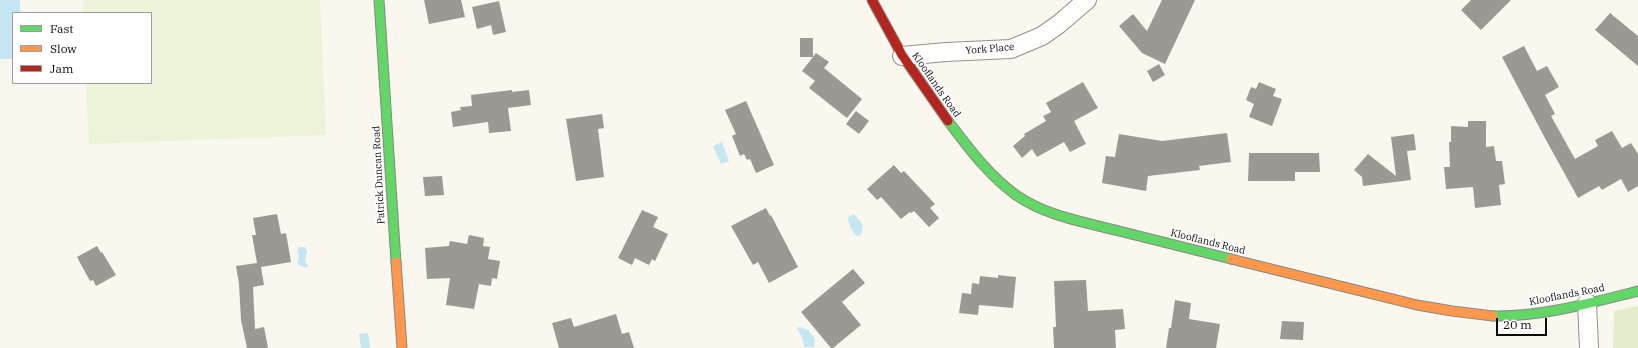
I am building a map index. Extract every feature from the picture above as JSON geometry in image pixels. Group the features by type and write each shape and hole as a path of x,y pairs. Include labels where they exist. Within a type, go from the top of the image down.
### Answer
{"street":[{"name":"Patrick Duncan Road","path":"379,0 402,348"},
{"name":"Klooflands Road","path":"872,0 885,28 902,56 948,121 980,161 1010,190 1023,200 1037,207 1063,216 1162,242 1414,304 1465,312 1504,316 1535,313 1638,291"},
{"name":"York Place","path":"902,56 1012,49 1042,36 1059,24 1087,0"},
{"path":"1587,303 1589,348"}],"green space":[{"path":"83,0 320,0 326,135 89,144 86,84 152,84 152,12 83,12"},
{"path":"1638,306 1638,348 1613,348 1614,311"}],"water":[{"path":"0,0 20,0 20,12 12,12 12,59 0,59"},
{"path":"722,142 729,161 721,164 713,146"},
{"path":"854,214 863,225 861,235 857,236 852,230 848,219 848,217"},
{"path":"299,247 305,247 307,251 305,261 308,266 306,268 297,264 299,256 297,250"},
{"path":"800,327 808,330 815,339 814,347 804,347 803,340 797,328"},
{"path":"368,333 370,348 361,348 359,334"}],"building":[{"path":"424,0 461,0 465,17 429,24"},
{"path":"1162,0 1195,0 1165,64 1142,53 1119,26 1133,14 1147,31"},
{"path":"1471,0 1511,0 1481,30 1461,10"},
{"path":"499,1 506,32 493,35 491,25 477,29 472,7"},
{"path":"1610,13 1638,36 1638,66 1595,30"},
{"path":"800,38 813,38 813,57 800,57"},
{"path":"1524,46 1537,71 1547,66 1559,87 1545,95 1555,114 1551,116 1575,159 1598,146 1595,140 1612,131 1622,148 1631,143 1638,154 1638,186 1628,192 1621,179 1602,190 1599,186 1578,198 1502,57"},
{"path":"816,53 829,62 824,68 862,99 847,118 809,88 815,81 802,71"},
{"path":"1159,64 1165,75 1153,82 1147,71"},
{"path":"1083,82 1098,108 1074,121 1086,144 1070,152 1064,142 1037,157 1032,149 1022,158 1013,146 1025,136 1024,134 1046,121 1043,116 1051,112 1046,103"},
{"path":"1259,82 1276,89 1273,96 1282,99 1272,126 1249,117 1254,104 1246,100 1251,87 1256,89"},
{"path":"512,90 512,92 529,90 531,105 508,108 511,131 489,133 488,122 453,127 451,112 461,110 460,107 472,106 471,95"},
{"path":"746,101 774,165 756,173 750,159 747,160 744,154 740,156 732,136 736,134 725,110"},
{"path":"856,111 869,121 859,134 846,124"},
{"path":"602,114 604,128 598,129 604,177 576,181 566,119"},
{"path":"1468,121 1486,121 1486,147 1494,146 1496,161 1502,161 1505,184 1499,185 1501,205 1475,208 1473,187 1446,189 1444,167 1450,167 1449,142 1451,142 1451,126 1468,127"},
{"path":"1227,133 1231,162 1199,166 1200,170 1148,176 1146,191 1102,183 1106,156 1115,157 1119,134 1162,141"},
{"path":"1414,134 1416,150 1407,151 1411,180 1363,186 1362,177 1354,170 1368,154 1396,176 1391,137"},
{"path":"1249,153 1319,153 1320,172 1295,172 1295,181 1248,181"},
{"path":"894,165 901,173 904,171 935,204 930,208 939,218 929,227 914,211 911,213 910,212 901,219 881,197 877,200 867,189"},
{"path":"442,176 444,195 425,196 423,177"},
{"path":"766,208 798,267 769,283 758,262 753,265 731,226"},
{"path":"642,210 658,217 653,227 668,234 655,261 652,259 649,265 635,258 632,265 618,258"},
{"path":"277,214 281,234 286,233 291,262 261,267 264,285 253,287 255,329 264,327 268,348 247,348 241,320 239,284 236,266 257,263 252,235 256,235 253,218"},
{"path":"469,235 484,238 483,246 490,247 488,259 500,261 497,279 492,278 491,286 479,284 474,309 446,305 450,278 427,279 425,248 449,246 450,241 467,244"},
{"path":"97,246 116,275 96,286 93,280 90,281 77,257"},
{"path":"853,269 865,283 842,302 861,325 833,348 831,348 801,312"},
{"path":"998,275 1016,277 1013,308 979,305 978,315 959,313 962,293 971,294 972,283 979,284 980,276 998,278"},
{"path":"1086,280 1088,311 1123,309 1125,329 1115,330 1116,348 1054,348 1053,327 1056,327 1054,281"},
{"path":"1175,300 1191,303 1189,319 1220,324 1216,348 1166,348 1169,328 1171,328"},
{"path":"616,314 622,334 629,332 634,348 559,348 552,323 571,318 574,327"},
{"path":"1282,321 1304,322 1303,340 1280,339"}],"traffic: fast":[{"path":"379,0 396,262"},
{"path":"948,121 979,161 997,179 1016,195 1040,208 1066,218 1231,259"},
{"path":"1493,316 1511,316 1548,312 1638,291"}],"traffic: slow":[{"path":"1231,259 1417,305 1493,316"},
{"path":"396,262 402,348"}],"traffic: jam":[{"path":"872,0 902,55 948,121"}]}
